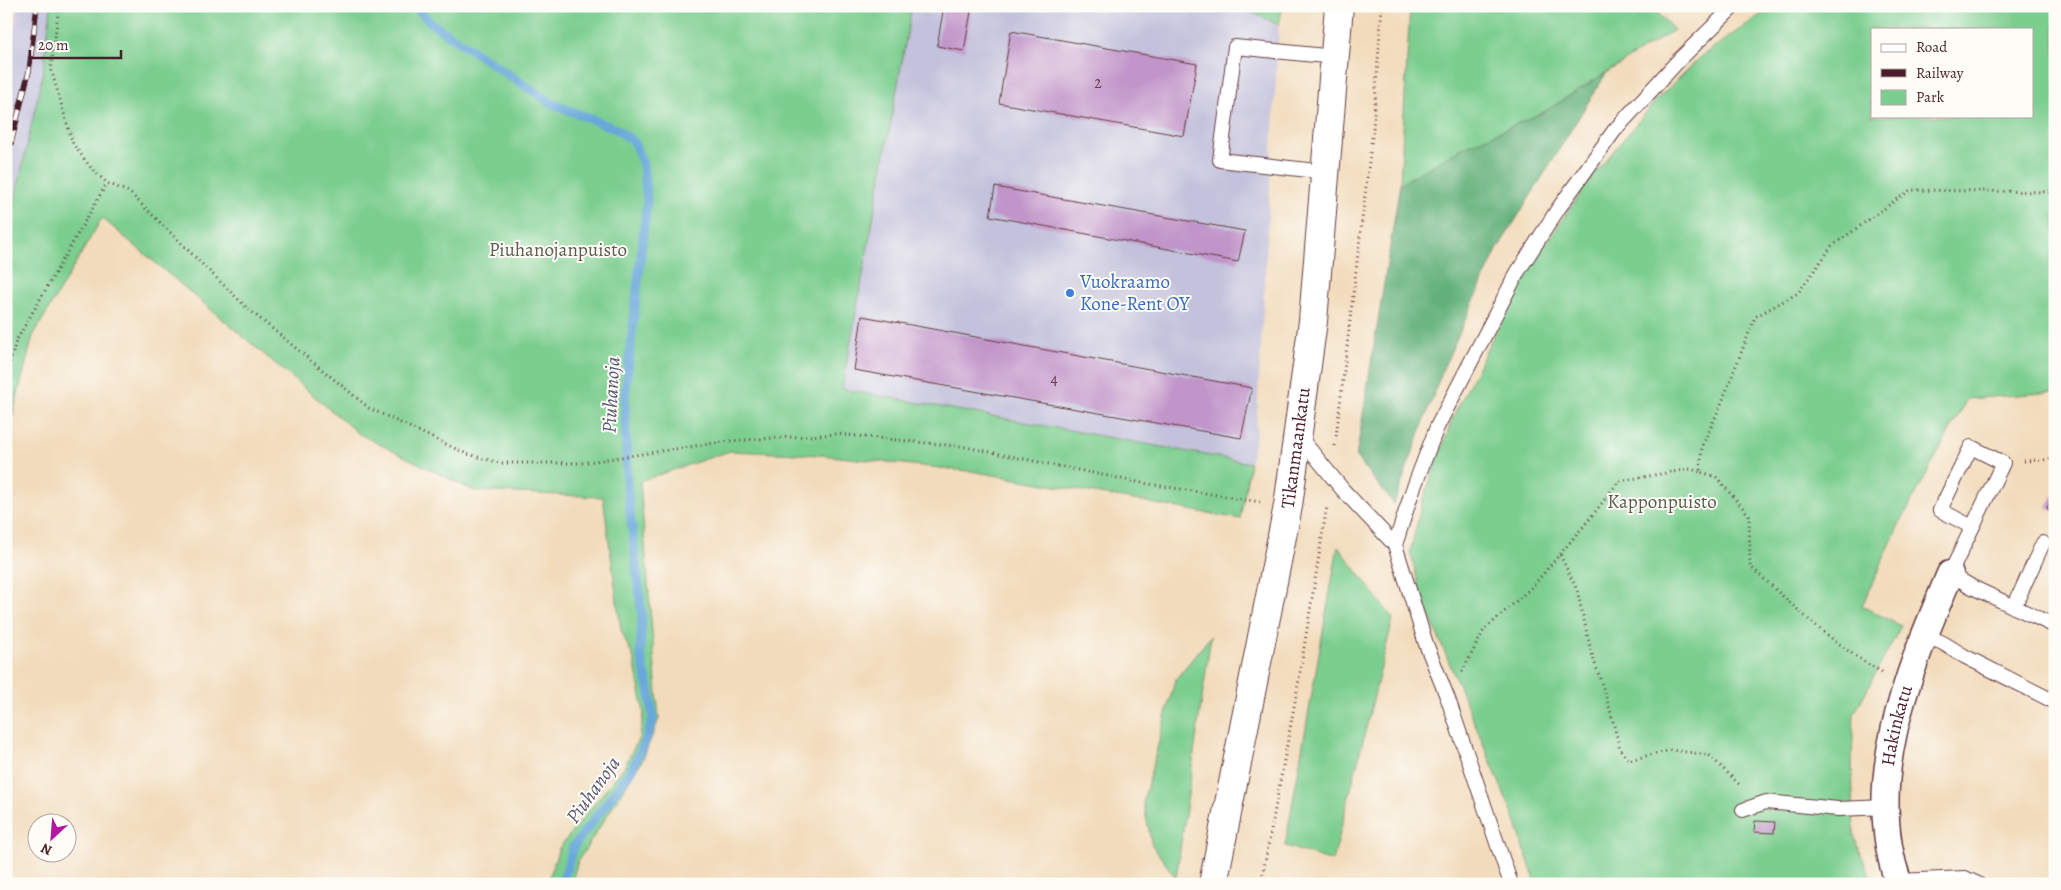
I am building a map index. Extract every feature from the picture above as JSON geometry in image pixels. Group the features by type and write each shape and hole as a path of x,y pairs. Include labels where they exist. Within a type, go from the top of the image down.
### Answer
{"street":[{"name":"Tikanmaankatu","path":"1213,884 1288,506 1296,434 1314,321 1339,6"},
{"name":"Hakinkatu","path":"1898,882 1888,840 1886,807 1888,760 1894,728 1924,635 1950,574"}],"lane":[{"path":"1395,545 1412,492 1437,427 1517,273 1558,209 1614,131 1678,61 1734,6"},
{"path":"1325,172 1220,160 1235,47 1335,57"},
{"path":"1296,434 1343,490 1395,545 1426,644 1448,699 1511,884"},
{"path":"1972,527 1940,510 1971,447 2003,463 1950,574 1972,587 2055,626"},
{"path":"2014,607 2043,543"},
{"path":"1924,635 1943,643 1964,656 2055,702"},
{"path":"1743,810 1766,802 1838,809 1886,807"},
{"path":"1898,882 1965,878 1978,884"}],"path":[{"path":"59,6 51,69 73,144 91,168 107,183 129,192 247,308 369,408 467,454 500,463 581,463 730,441 837,434 966,447 1137,482 1288,506"},
{"path":"6,377 16,341 107,183"},
{"path":"1700,472 1702,446 1720,407 1755,317 1798,293 1832,246 1910,190 2055,192"},
{"path":"2003,463 2055,459"},
{"path":"1470,656 1484,630 1532,587 1619,481 1690,469 1716,477 1749,515 1750,566 1823,632 1858,659 1907,686"},
{"path":"1560,555 1577,590 1591,652 1609,706 1620,749 1629,760 1671,750 1709,755 1760,804"}],"shaded area":[{"path":"18,6 51,6 43,73 6,240 6,81"},
{"path":"912,6 1239,6 1279,25 1256,434 1250,463 842,389"}],"green space":[{"name":"Piuhanojanpuisto","path":"51,6 912,6 842,389 1250,463 1240,519 977,472 821,455 730,451 640,481 659,719 643,759 578,861 571,884 547,884 559,848 624,767 639,738 644,713 634,659 621,630 603,497 474,491 359,434 102,218 33,336 6,440 6,240 43,73"},
{"path":"1239,6 1283,6 1279,25"},
{"path":"1410,6 1651,6 1674,30 1544,112 1464,147 1400,184"},
{"name":"Kapponpuisto","path":"1773,6 2055,6 2055,392 1967,399 1898,527 1862,606 1901,626 1854,714 1852,758 1854,836 1873,884 1536,884 1513,815 1422,598 1410,552 1422,503 1453,417 1494,335 1537,256 1592,177 1657,99 1703,55"},
{"path":"1607,72 1497,250 1443,369 1394,504 1356,457 1400,184 1464,147 1544,112"},
{"path":"1338,546 1393,619 1333,861 1285,846"},
{"path":"1211,636 1176,878 1152,845 1143,802 1175,680"}],"building":[{"path":"944,6 972,6 964,51 937,46"},
{"path":"1011,31 1197,64 1184,136 999,103"},
{"path":"995,187 1245,231 1238,262 990,216"},
{"path":"862,316 1252,388 1241,438 854,370"},
{"path":"2055,492 2055,512 2047,508"},
{"path":"1755,821 1775,822 1774,833 1754,832"}],"waterway":[{"name":"Piuhanoja","path":"415,6 431,23 551,103 616,129 633,141 643,164 647,201 625,395 627,485 642,616 640,652 649,688 653,718 646,740 630,772 573,847 562,884"}],"railway":[{"path":"6,163 29,71 37,6"}],"place":[{"name":"Vuokraamo Kone-Rent OY","path":"1070,293"}]}
